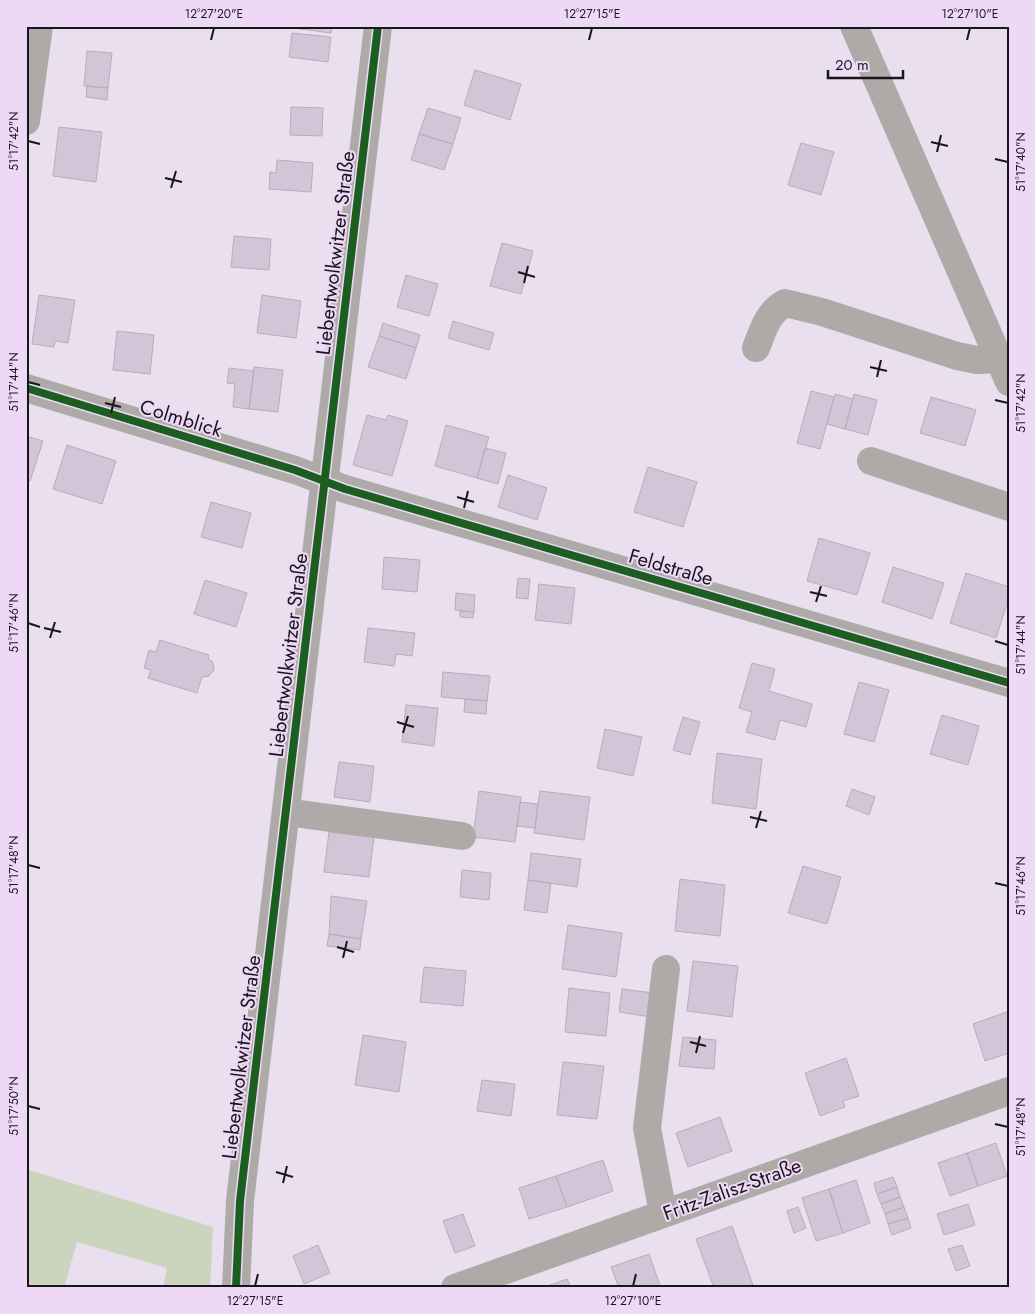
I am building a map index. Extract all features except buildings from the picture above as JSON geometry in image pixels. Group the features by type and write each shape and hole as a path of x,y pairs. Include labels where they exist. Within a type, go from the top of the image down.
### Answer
{"street":[{"name":"Liebertwolkwitzer Straße","path":"236,1288 240,1201 378,26"},
{"path":"854,26 1004,371"},
{"path":"26,121 34,40"},
{"path":"756,348 768,318 776,308 785,303 822,312 957,356 977,360 1004,371"},
{"name":"Colmblick","path":"26,388 295,470 324,482"},
{"path":"871,461 1009,507"},
{"name":"Feldstraße","path":"324,482 1009,683"},
{"path":"286,812 462,836"},
{"path":"663,1213 647,1128 666,969"},
{"name":"Fritz-Zalisz-Straße","path":"455,1288 1009,1091"}],"green space":[{"path":"26,1169 213,1227 210,1288 163,1288 167,1268 77,1242 64,1288 26,1288"}],"cycle path":[{"path":"236,1288 240,1201 378,26"},
{"path":"26,388 295,470 345,489 1009,683"}]}
